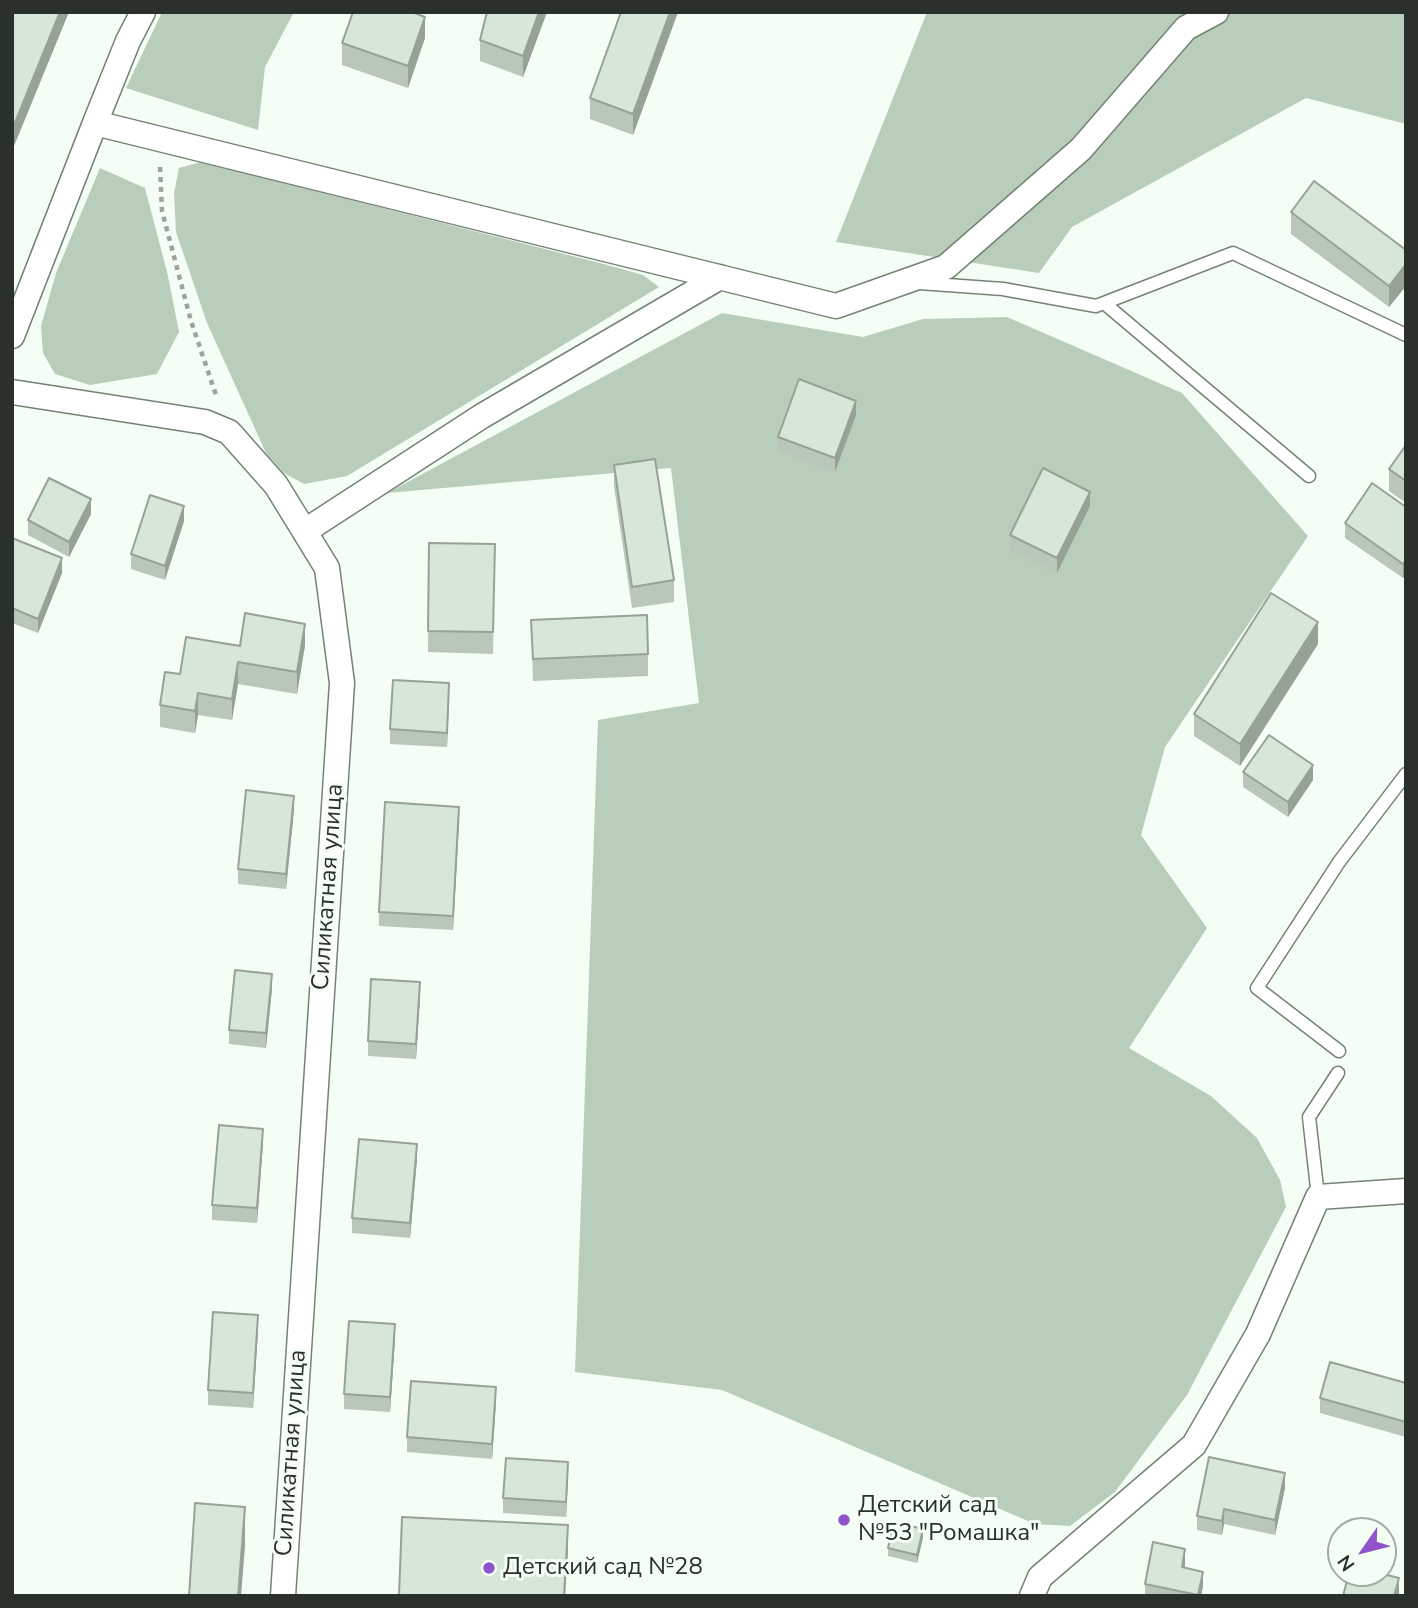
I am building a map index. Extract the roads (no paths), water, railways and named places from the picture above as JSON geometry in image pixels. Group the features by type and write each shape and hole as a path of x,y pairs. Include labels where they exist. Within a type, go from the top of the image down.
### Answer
{"street":[{"path":"12,337 95,122 128,41 143,12"},
{"path":"95,122 836,306 946,267 1081,149 1186,28 1216,12"},
{"path":"305,531 482,416 720,277"},
{"name":"Силикатная улица","path":"12,392 205,422 229,432 276,485 327,568 342,683 283,1596"},
{"path":"1032,1596 1040,1577 1194,1445 1258,1334 1318,1197 1406,1191"}],"lane":[{"path":"904,282 1003,289 1096,306 1233,253 1406,335"},
{"path":"1104,303 1309,476"},
{"path":"1339,1051 1257,988 1339,862 1406,774"},
{"path":"1318,1197 1309,1117 1338,1073"}],"place":[{"name":"Детский сад №53 \"Ромашка\"","path":"844,1520"},
{"name":"Детский сад №28","path":"489,1568"}]}
